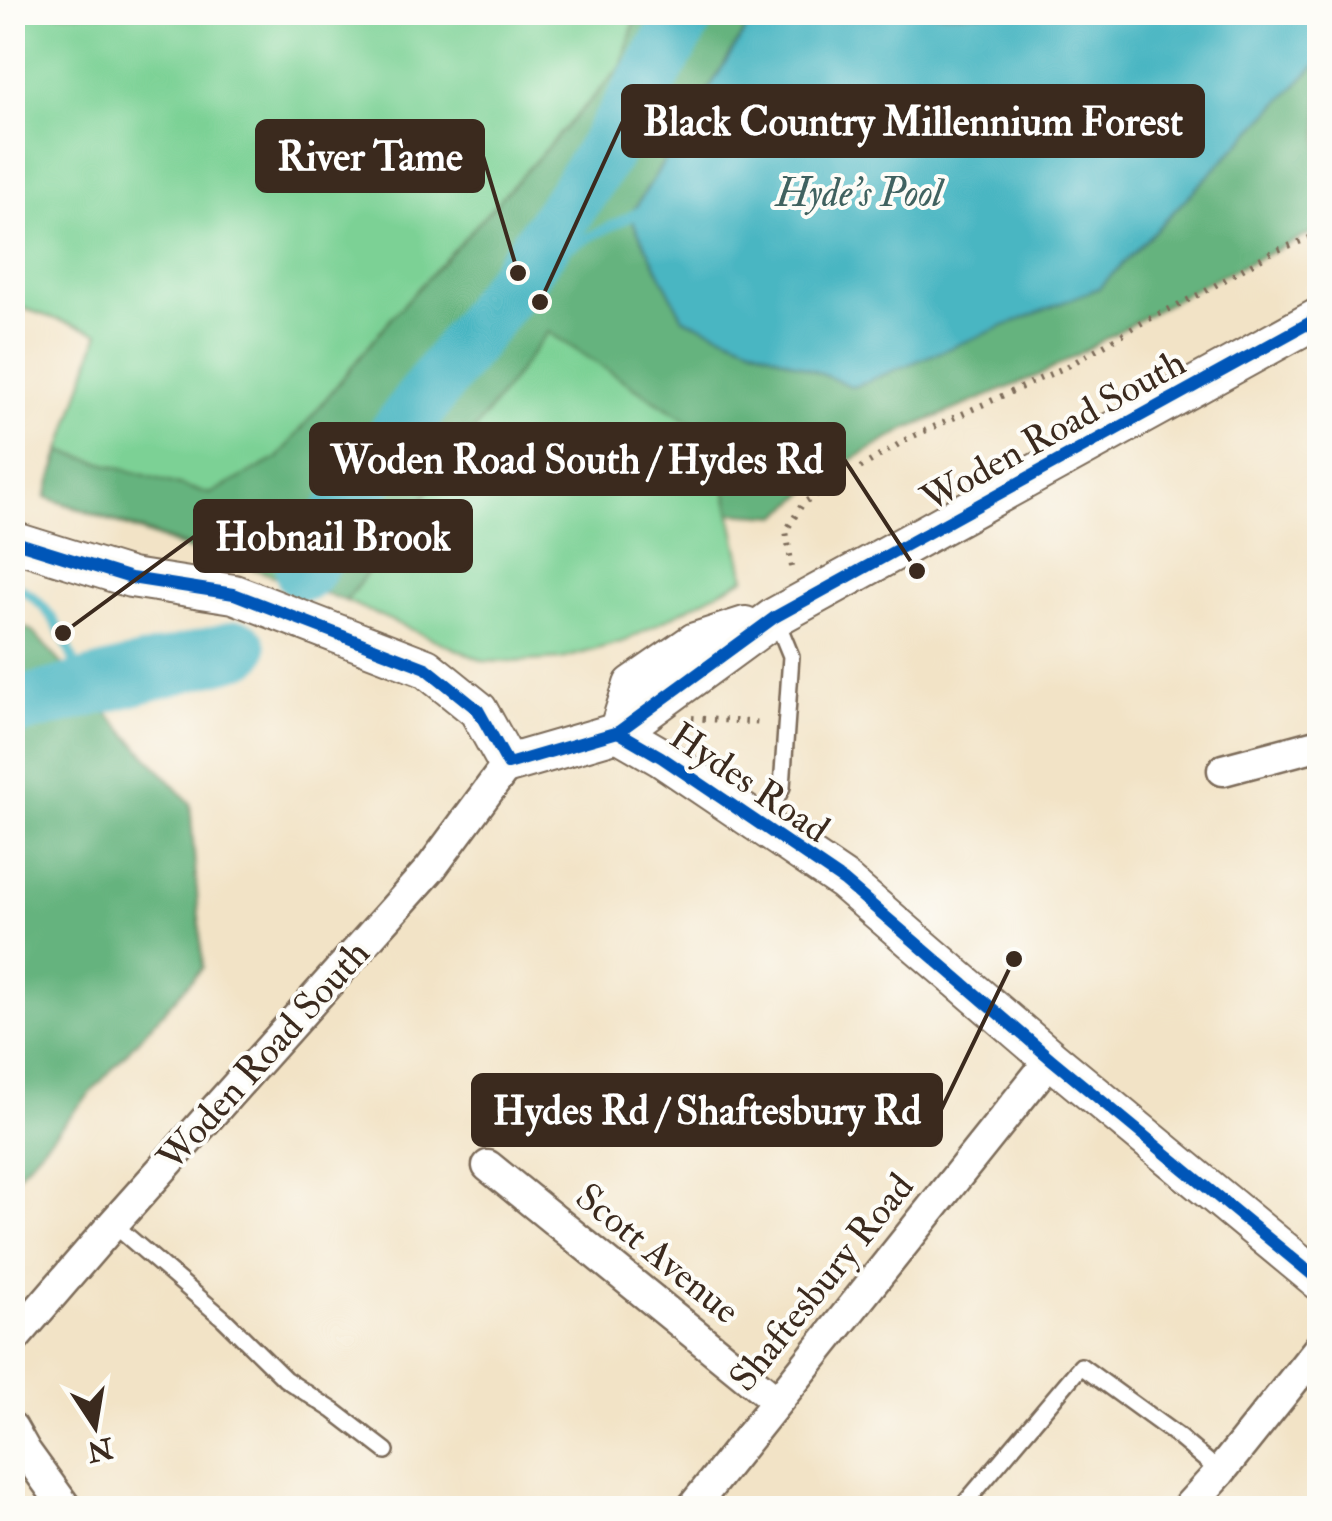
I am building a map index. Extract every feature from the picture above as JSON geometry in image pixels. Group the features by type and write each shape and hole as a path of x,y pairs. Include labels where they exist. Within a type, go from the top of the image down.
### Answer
{"street":[{"name":"Woden Road South","path":"618,732 775,616 1320,317"},
{"path":"12,541 131,578 234,594 426,668 478,710 508,764"},
{"name":"Hydes Road","path":"508,764 618,732 661,757 844,881 1320,1282"},
{"path":"1223,770 1320,744"},
{"name":"Woden Road South","path":"12,1342 431,868 508,764"},
{"name":"Shaftesbury Road","path":"692,1508 1051,1059"},
{"name":"Scott Avenue","path":"488,1166 778,1401"},
{"path":"1188,1508 1320,1347"},
{"path":"12,1428 66,1508"}],"lane":[{"path":"764,826 782,788 791,656 775,616"},
{"path":"113,1224 285,1379 386,1451"},
{"path":"961,1508 1081,1366 1220,1472"}],"path":[{"path":"792,567 786,531 802,503 907,439 1068,366 1270,253 1320,234"},
{"path":"675,717 770,724"}],"green space":[{"path":"12,13 637,13 622,66 243,570 46,497 99,333 13,305"},
{"path":"637,13 756,13 630,216 1099,288 1319,62 1319,230 1205,283 1044,373 907,429 837,468 778,516 731,513 714,438 548,332 346,601 46,497 61,451 210,494 278,458 392,317 622,66"},
{"path":"548,331 714,438 745,578 625,641 562,659 510,662 483,661 346,601"},
{"path":"13,621 32,631 190,803 203,967 13,1180"}],"water":[{"name":"Hyde's Pool","path":"756,13 1319,13 1319,62 1099,288 853,387 683,318 630,216"}],"waterway":[{"path":"304,572 392,441 569,206 688,12"},
{"path":"518,273 641,211"},
{"path":"12,584 27,592 50,615 67,644 83,691"},
{"path":"12,708 238,649"}],"cycle path":[{"path":"12,541 131,578 234,594 426,668 478,710 508,764 618,732 775,617 1320,317"},
{"path":"618,732 844,881 1051,1059 1320,1281"}],"place":[{"name":"River Tame","path":"518,273"},
{"name":"Black Country Millennium Forest","path":"540,302"},
{"name":"Woden Road South / Hydes Rd","path":"917,571"},
{"name":"Hobnail Brook","path":"63,633"},
{"name":"Hydes Rd / Shaftesbury Rd","path":"1014,959"}]}
